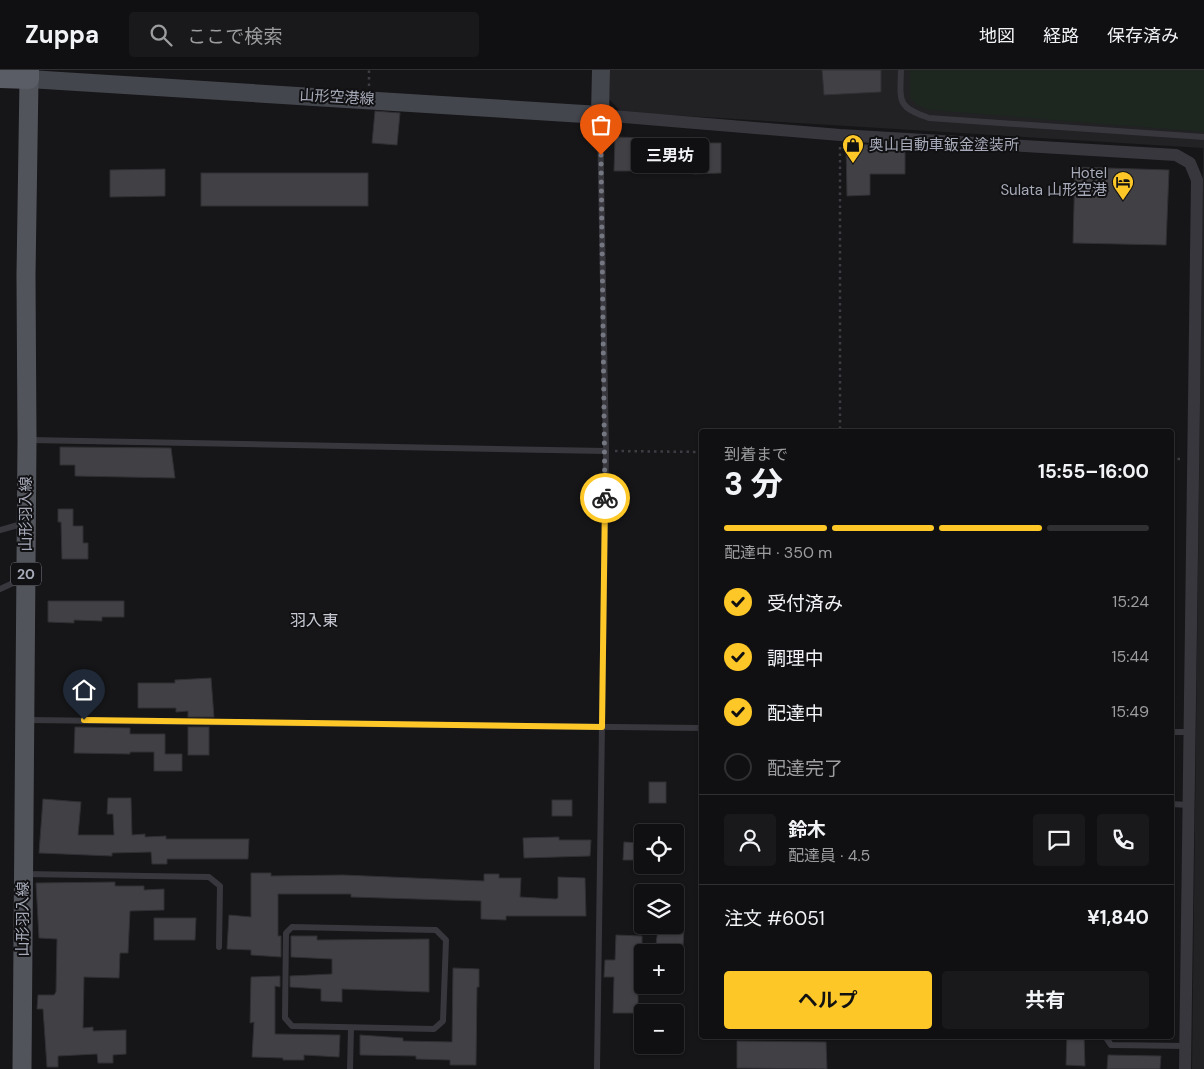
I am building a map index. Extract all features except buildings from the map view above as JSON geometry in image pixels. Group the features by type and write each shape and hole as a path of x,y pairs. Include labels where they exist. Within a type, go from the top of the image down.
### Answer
{"highway":[{"path":"0,78 29,74"}],"main road":[{"path":"600,70 600,115"},
{"name":"山形空港線","path":"29,74 600,115"},
{"name":"山形羽入線","path":"22,1069 27,440 26,274 29,74"}],"street":[{"path":"600,115 840,135 1176,155 1190,163 1197,180 1185,1069"}],"lane":[{"path":"901,70 900,98 909,111 930,118 1204,137"},
{"path":"597,1069 606,451 600,115"},
{"path":"27,440 606,451"},
{"path":"0,530 26,522"},
{"path":"0,589 26,578"},
{"path":"24,720 699,728"},
{"path":"1174,732 1190,732"},
{"path":"1174,804 1189,805"},
{"path":"23,874 209,877 220,886 219,947"},
{"path":"292,927 436,930 446,940 443,1021 434,1029 351,1028 292,1026 285,1018 286,933 292,927"},
{"path":"350,1069 351,1028"},
{"path":"1107,1039 1110,1045 1186,1046"}],"path":[{"path":"840,135 840,429"},
{"path":"606,451 699,452"}],"shaded area":[{"path":"610,70 1204,70 1204,1069 1192,1069 1203,148 621,112 609,99"},
{"path":"910,70 1204,70 1204,132 929,110 917,105 910,98"}],"way so far":[{"path":"601,155 606,451 605,498"}],"place":[{"name":"三男坊","path":"601,155"},
{"name":"奥山自動車鈑金塗装所","path":"853,164"},
{"name":"Hotel Sulata 山形空港","path":"1123,201"}],"district":[{"name":"羽入東","path":"314,620"}],"route":[{"path":"84,720 602,727 605,498"}]}
